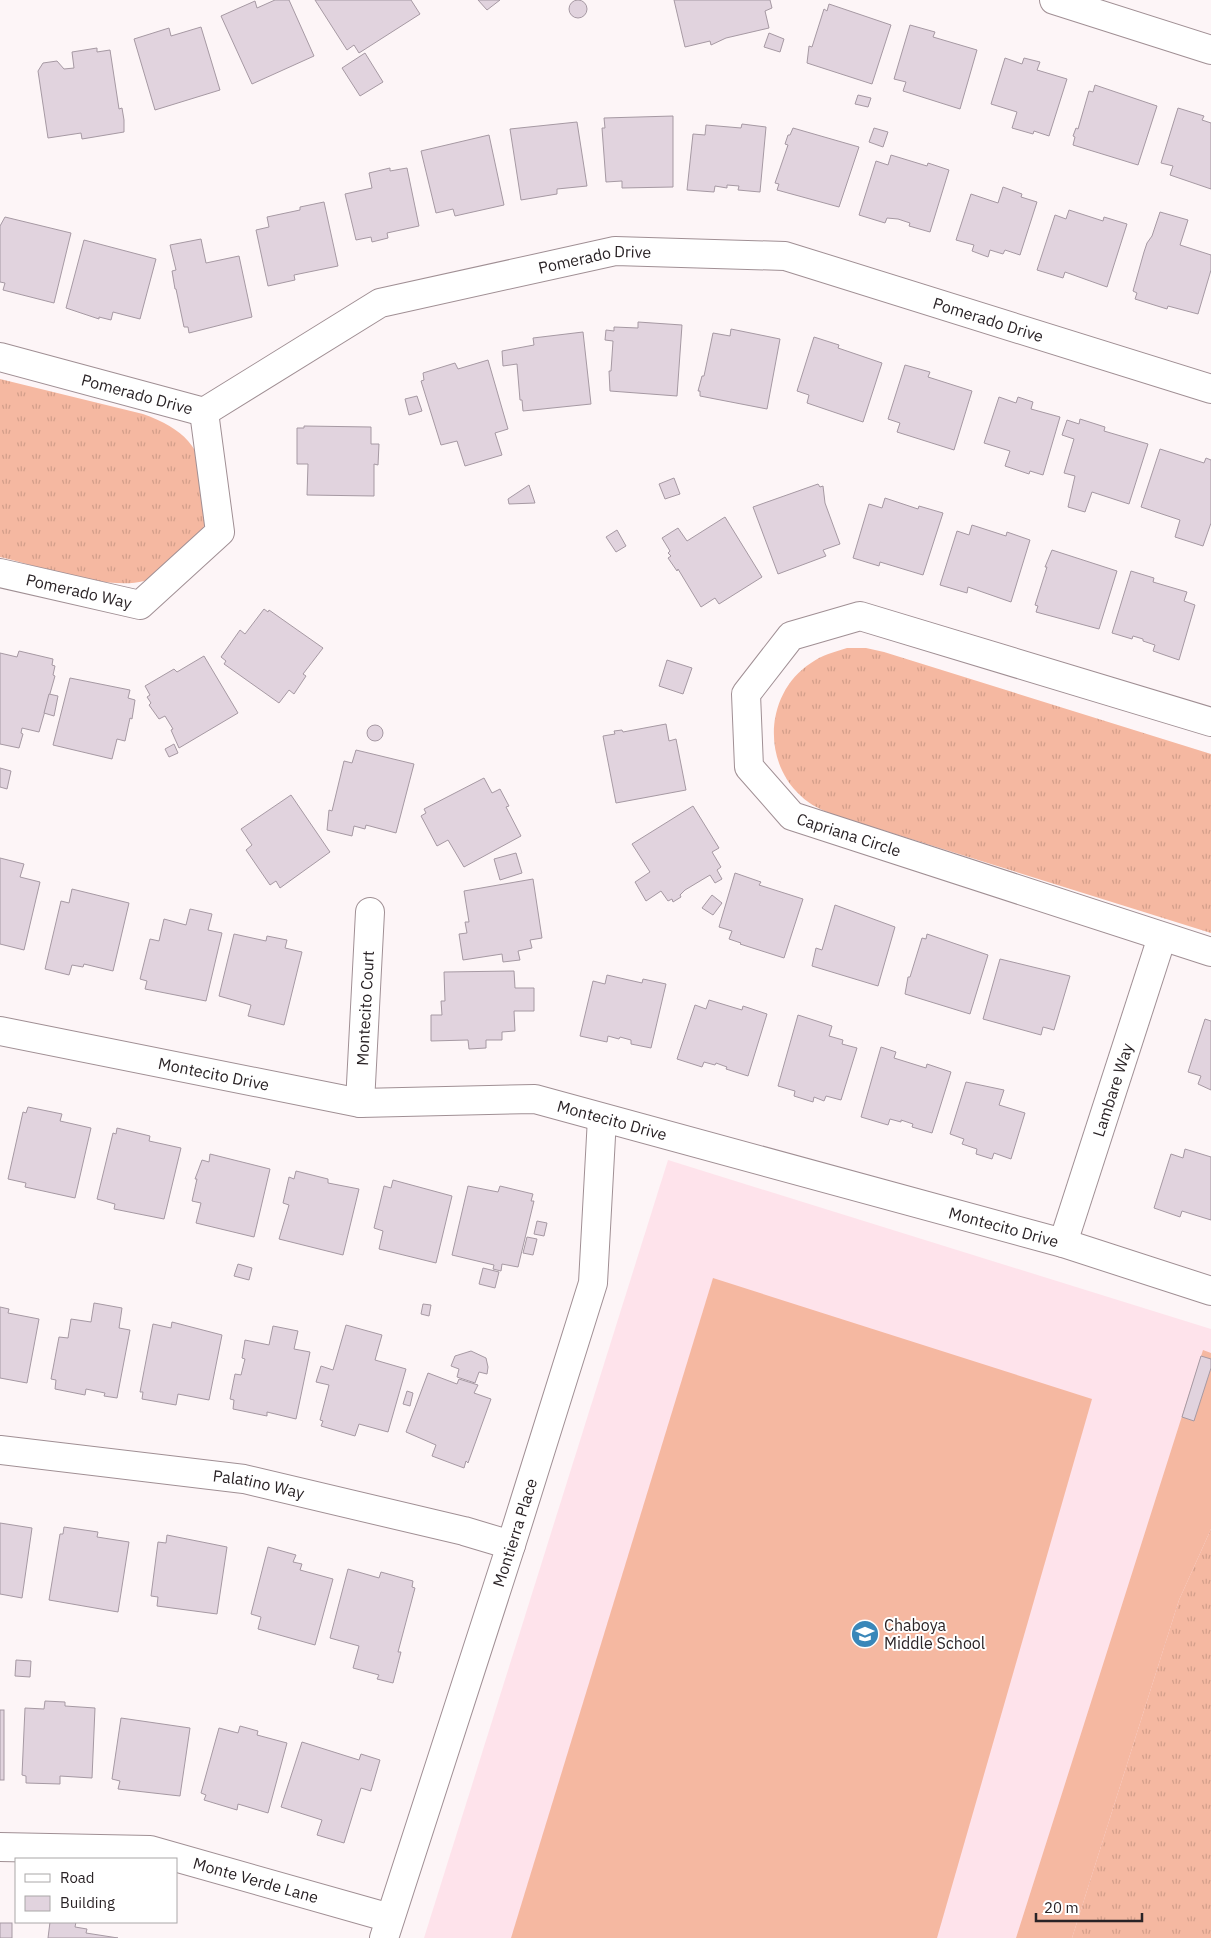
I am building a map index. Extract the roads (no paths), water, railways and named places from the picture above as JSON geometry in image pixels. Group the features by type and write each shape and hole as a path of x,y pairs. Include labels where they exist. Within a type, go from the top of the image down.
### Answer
{"street":[{"path":"1054,0 1211,50"},
{"name":"Pomerado Drive","path":"0,357 204,412 380,303 615,251 785,256 1211,389"},
{"name":"Pomerado Way","path":"0,574 140,605 220,532 204,412"},
{"name":"Capriana Circle","path":"1211,722 860,616 791,636 746,694 748,767 792,816 1211,952"},
{"name":"Montecito Court","path":"360,1103 370,912"},
{"name":"Lambare Way","path":"1064,1243 1162,937"},
{"name":"Montecito Drive","path":"0,1031 360,1103 535,1099 1064,1243 1211,1291"},
{"name":"Montierra Place","path":"387,1928 511,1545 593,1283 602,1118"},
{"name":"Palatino Way","path":"0,1450 244,1480 464,1531 511,1545"},
{"name":"Monte Verde Lane","path":"0,1847 150,1850 174,1858"},
{"name":"Monte Verde Lane","path":"178,1859 387,1928"}],"place":[{"name":"Chaboya Middle School","path":"865,1634"}]}
